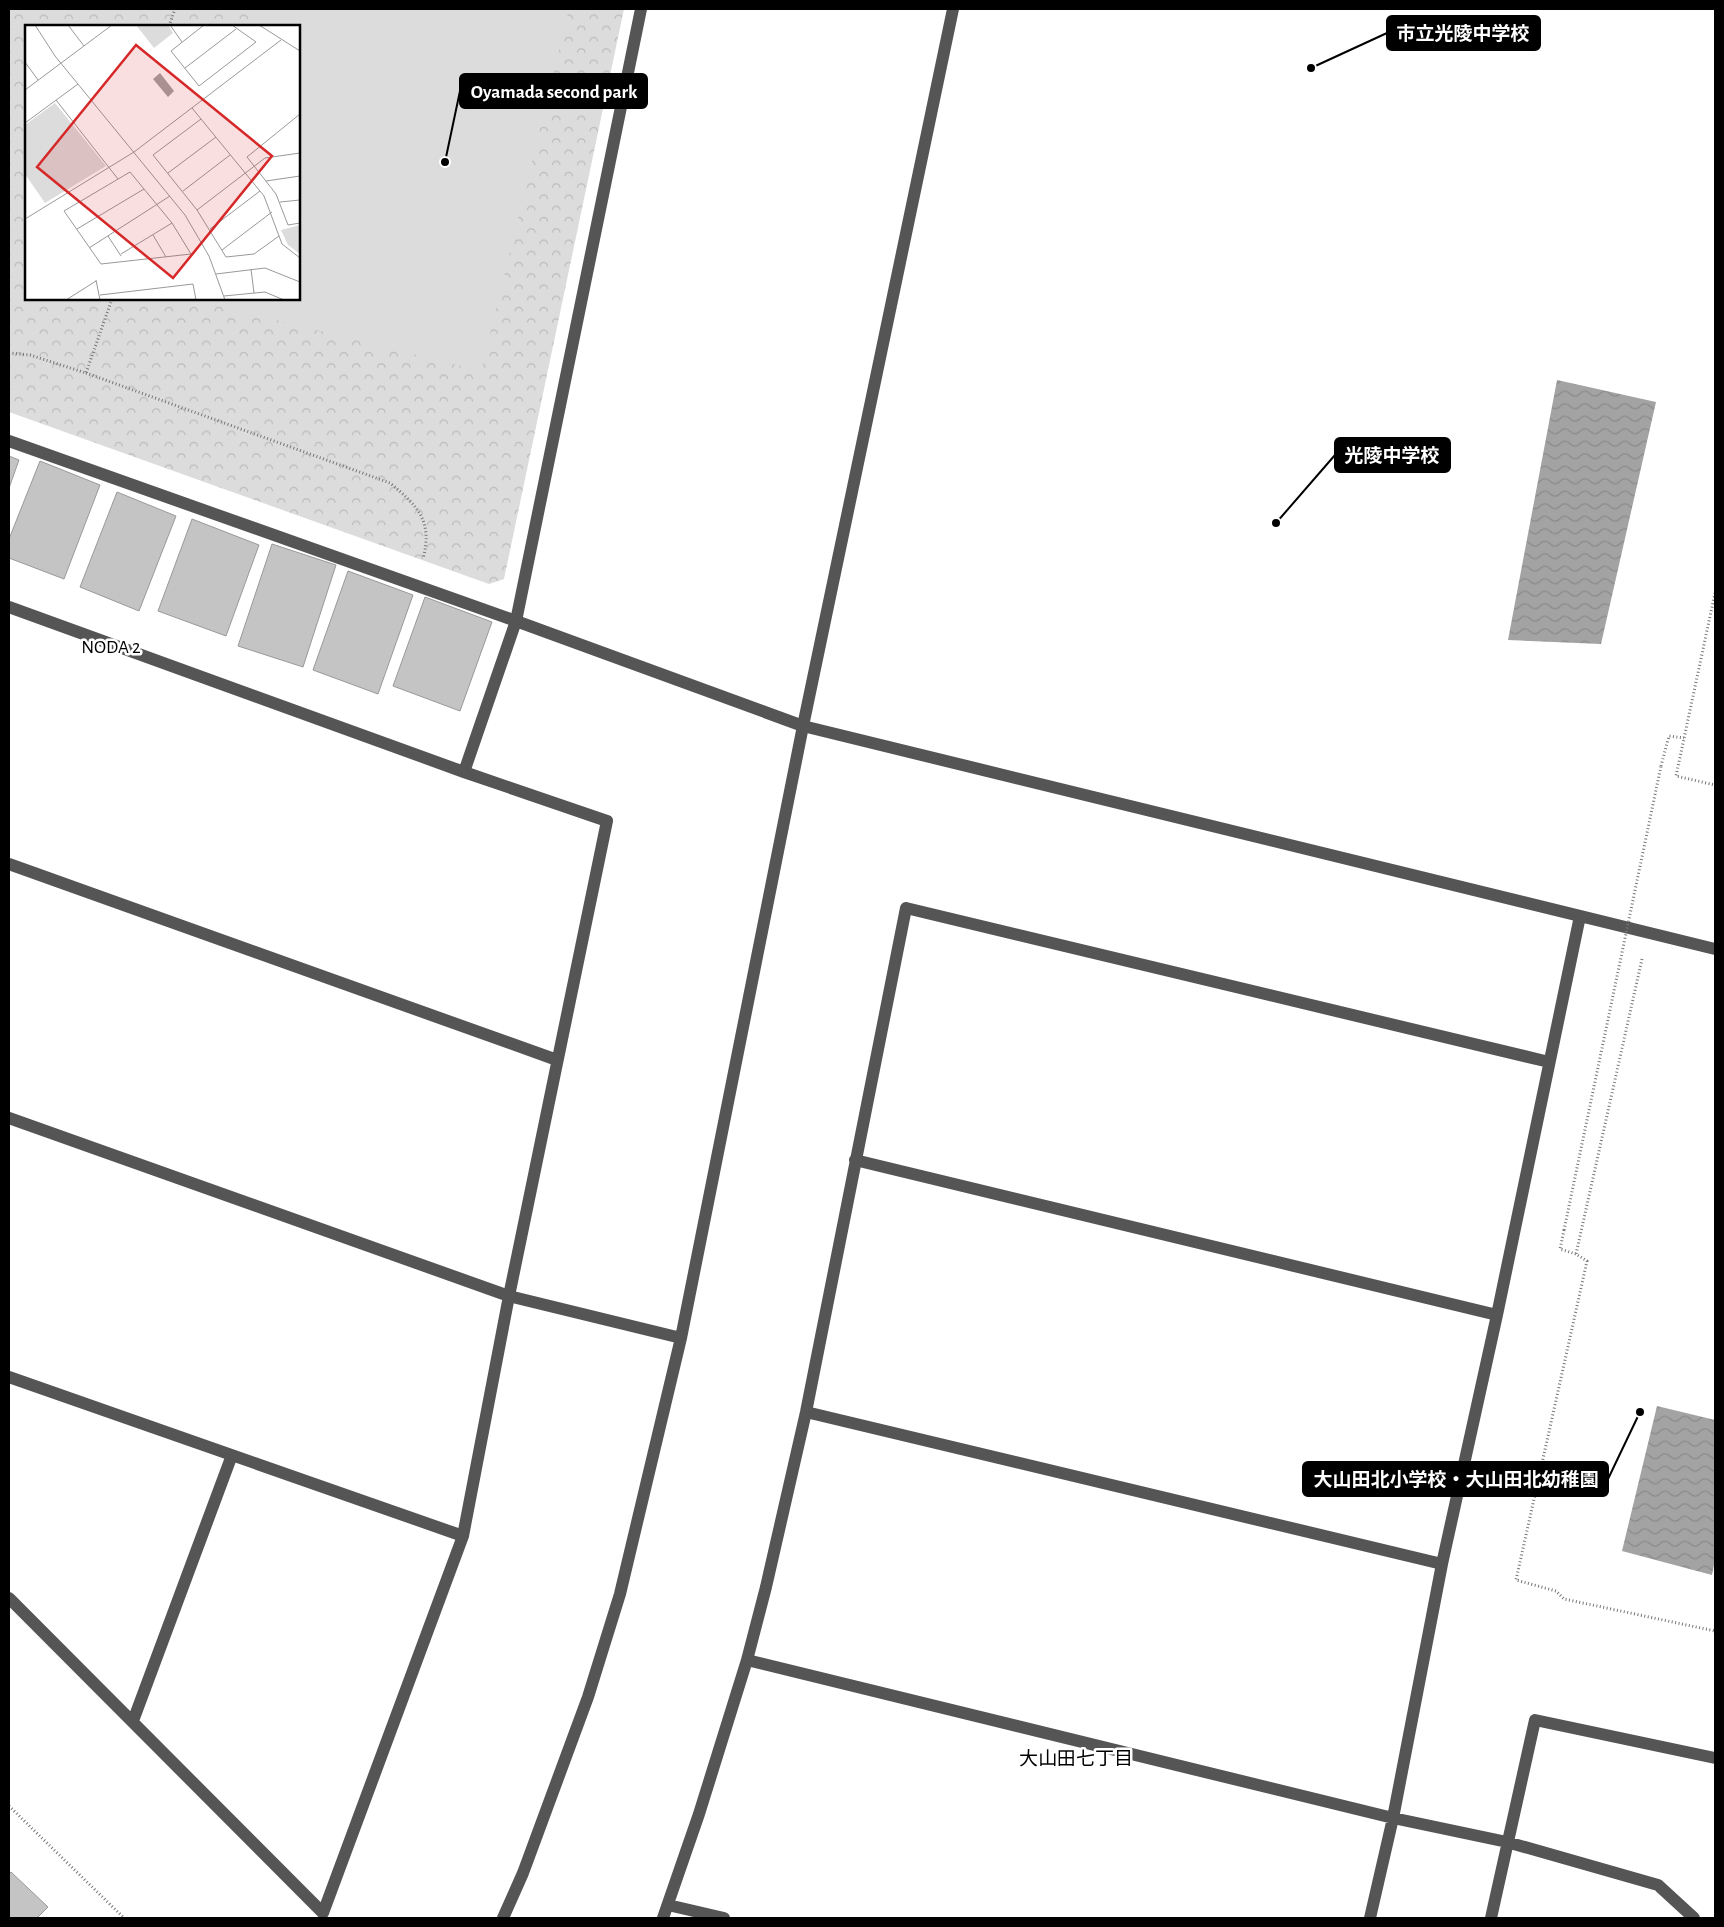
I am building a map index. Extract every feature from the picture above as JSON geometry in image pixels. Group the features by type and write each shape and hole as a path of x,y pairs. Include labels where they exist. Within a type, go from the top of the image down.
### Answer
{"street":[{"path":"464,772 516,621 642,9"},
{"path":"503,1918 523,1873 588,1697 620,1594 681,1338 803,726 953,9"},
{"path":"9,441 516,621 803,726 1715,949"},
{"path":"9,607 464,772 607,821 509,1296 463,1536 324,1913 9,1598"},
{"path":"9,864 557,1060"},
{"path":"663,1918 747,1660 766,1587 806,1412 906,908 1549,1062"},
{"path":"1370,1918 1393,1818 1442,1564 1497,1315 1580,916"},
{"path":"9,1118 509,1296 681,1338"},
{"path":"855,1160 1497,1315"},
{"path":"9,1377 463,1536"},
{"path":"806,1412 1442,1564"},
{"path":"133,1721 232,1455"},
{"path":"747,1660 1393,1818 1507,1842 1658,1885 1694,1918"},
{"path":"1490,1918 1535,1720 1715,1758"},
{"path":"668,1905 724,1918"}],"path":[{"path":"169,25 175,9"},
{"path":"86,373 112,300"},
{"path":"9,353 30,355 86,373 390,483 413,502 426,526 425,552 417,586"},
{"path":"1715,593 1676,776 1715,785"},
{"path":"1684,738 1669,736 1661,766 1560,1249 1576,1254 1587,1261 1516,1580 1556,1591 1564,1599 1715,1631"},
{"path":"1576,1254 1643,954"},
{"path":"9,1806 124,1918"}],"green space":[{"path":"9,9 624,9 504,579 489,584 9,412"},
{"path":"262,9 569,9 481,371 196,300 300,300 300,25 258,25"}],"water":[{"path":"1557,380 1656,402 1601,644 1508,640"},
{"path":"1657,1406 1715,1420 1715,1560 1712,1575 1622,1551"}],"building":[{"path":"9,456 19,460 9,488"},
{"path":"40,461 100,485 64,579 9,558 9,539"},
{"path":"117,492 176,516 139,611 80,587"},
{"path":"192,519 259,545 226,636 158,611"},
{"path":"272,544 336,565 303,667 238,646"},
{"path":"348,571 413,595 378,694 313,670"},
{"path":"425,597 492,622 460,711 393,686"},
{"path":"11,1872 48,1907 37,1918 9,1918 9,1874"}],"place":[{"name":"市立光陵中学校","path":"1311,68"},
{"name":"Oyamada second park","path":"445,162"},
{"name":"光陵中学校","path":"1276,523"},
{"name":"大山田北小学校・大山田北幼稚園","path":"1640,1412"}],"district":[{"name":"NODA 2","path":"111,647"},
{"name":"大山田七丁目","path":"1076,1759"}]}
